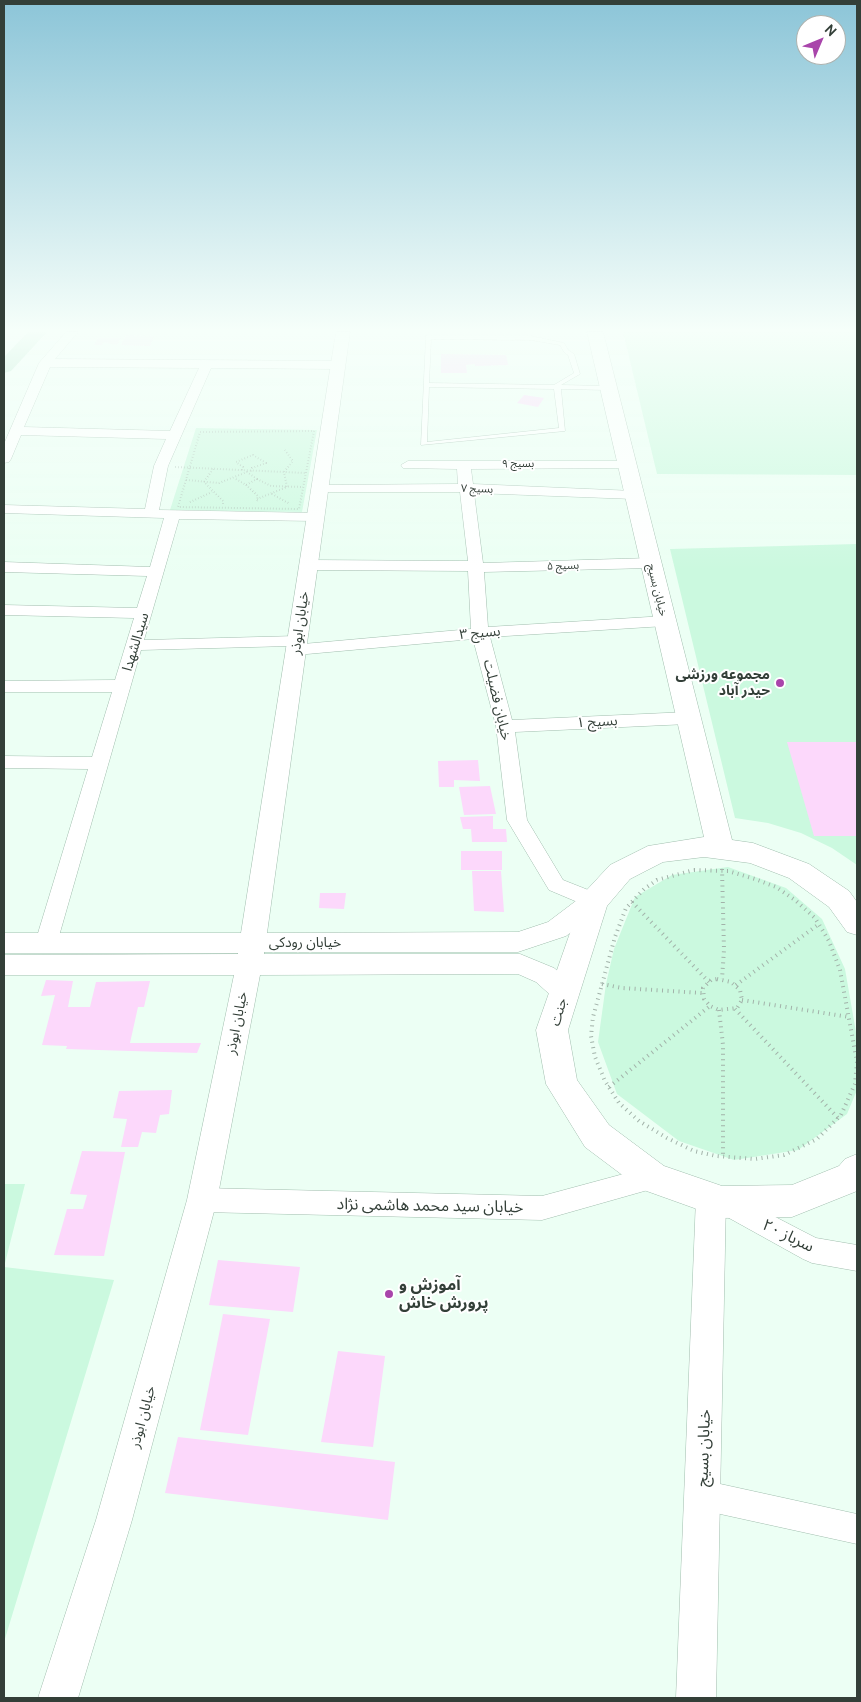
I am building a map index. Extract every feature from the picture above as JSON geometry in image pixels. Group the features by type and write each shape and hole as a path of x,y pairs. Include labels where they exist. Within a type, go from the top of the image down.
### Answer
{"main road":[{"name":"خیابان بسیج","path":"614,411 721,860"},
{"name":"جنت","path":"857,924 848,904 800,871 753,853 721,860 704,847 658,853 620,872 594,901 552,1030 562,1084 597,1136 653,1178 716,1200 792,1201 851,1177 857,1170"}],"street":[{"path":"4,460 24,411"},
{"path":"150,514 162,466 185,411"},
{"name":"خیابان ابوذر","path":"58,1698 114,1520 202,1200 250,955 315,517 313,480 328,411"},
{"path":"16,431 175,435"},
{"name":"خیابان فضیلت","path":"463,464 468,488 480,633 505,726 517,820 556,885 594,901"},
{"name":"بسیج ۹","path":"408,465 627,464"},
{"name":"بسیج ۷","path":"313,480 634,495"},
{"path":"4,509 150,514 175,511 315,517"},
{"name":"سیدالشهدا","path":"46,943 155,572 175,511"},
{"name":"بسیج ۵","path":"309,558 475,564 651,563"},
{"path":"4,566 104,568 155,572"},
{"path":"4,610 144,613"},
{"name":"بسیج ۳","path":"135,645 296,646 665,621"},
{"path":"4,686 122,686"},
{"name":"بسیج ۱","path":"505,726 688,718"},
{"path":"4,762 100,763"},
{"name":"خیابان رودکی","path":"4,965 518,942 557,929 594,901"},
{"name":"خیابان رودکی","path":"4,943 46,943 250,955 520,964 545,975 565,992"},
{"name":"خیابان سید محمد هاشمی نژاد","path":"202,1200 542,1208 653,1178"},
{"name":"سرباز ۲۰","path":"716,1200 812,1250 857,1258"},
{"name":"خیابان بسیج","path":"696,1698 702,1495 716,1200"},
{"path":"702,1495 857,1529"}],"lane":[{"path":"425,411 423,444 563,430 560,411"}],"path":[{"path":"314,431 313,480 299,509 222,508 175,511 200,432 314,431"},
{"path":"284,450 293,461 284,472"},
{"path":"240,476 243,467 236,462 253,455 266,463 252,468 250,475"},
{"path":"162,466 284,472 313,480"},
{"path":"204,482 214,469"},
{"path":"186,480 219,483 247,472 271,486 287,487"},
{"path":"284,472 287,487"},
{"path":"234,478 246,485 258,496 255,508"},
{"path":"246,485 258,479"},
{"path":"257,499 287,487 313,480"},
{"path":"204,482 223,501 222,508"},
{"path":"175,511 212,492"},
{"path":"721,860 724,950 722,979"},
{"path":"721,860 776,887 795,900 815,918 829,941 840,970 857,1062 854,1084 838,1118 818,1139 784,1155 755,1159 723,1157 694,1150 667,1138 639,1121 619,1103 595,1058 591,1036 593,1017 615,938 626,908 644,888 658,880 721,860"},
{"path":"632,902 709,982"},
{"path":"736,985 818,924"},
{"path":"722,979 736,985 740,990 742,1000 735,1009 719,1010 710,1006 702,993 709,982 722,979"},
{"path":"602,984 622,988 702,993"},
{"path":"742,1000 849,1017"},
{"path":"609,1087 710,1006"},
{"path":"735,1009 838,1118"},
{"path":"719,1010 723,1045 723,1157"}],"green space":[{"path":"642,411 857,411 857,475 657,474"},
{"path":"196,428 317,430 302,512 170,510"},
{"name":"مجموعه ورزشی حیدر آباد","path":"857,544 857,865 832,848 801,833 768,823 735,818 670,549"},
{"path":"728,867 786,888 822,919 845,969 857,1038 857,1090 847,1114 798,1150 734,1160 679,1141 617,1094 598,1042 606,984 614,949 635,897 672,875"},
{"path":"4,1184 25,1184 4,1267"},
{"path":"4,1267 114,1280 4,1642"}],"building":[{"path":"787,742 857,742 857,836 814,836"},
{"path":"478,760 480,781 454,780 454,787 439,787 438,761"},
{"path":"490,786 496,814 464,815 459,787"},
{"path":"493,816 493,829 506,829 507,842 472,842 471,829 463,829 460,817"},
{"path":"461,851 502,851 502,870 461,870"},
{"path":"472,871 501,871 504,912 474,911"},
{"path":"320,893 346,893 344,909 319,908"},
{"path":"46,980 73,981 68,1007 90,1007 96,982 150,981 144,1007 138,1007 130,1043 201,1043 197,1053 66,1049 67,1046 42,1045 55,995 41,996"},
{"path":"172,1090 169,1114 160,1115 156,1133 142,1132 138,1147 121,1147 127,1119 113,1118 119,1091"},
{"path":"82,1151 125,1152 104,1256 54,1255 67,1209 83,1209 87,1195 70,1194"},
{"path":"218,1260 300,1267 293,1312 209,1305"},
{"path":"223,1314 270,1319 248,1435 200,1430"},
{"path":"338,1351 385,1356 373,1447 321,1442"},
{"path":"178,1437 395,1462 388,1520 165,1493"}],"place":[{"name":"مجموعه ورزشی حیدر آباد","path":"780,683"},
{"name":"آموزش و پرورش خاش","path":"389,1294"}]}
